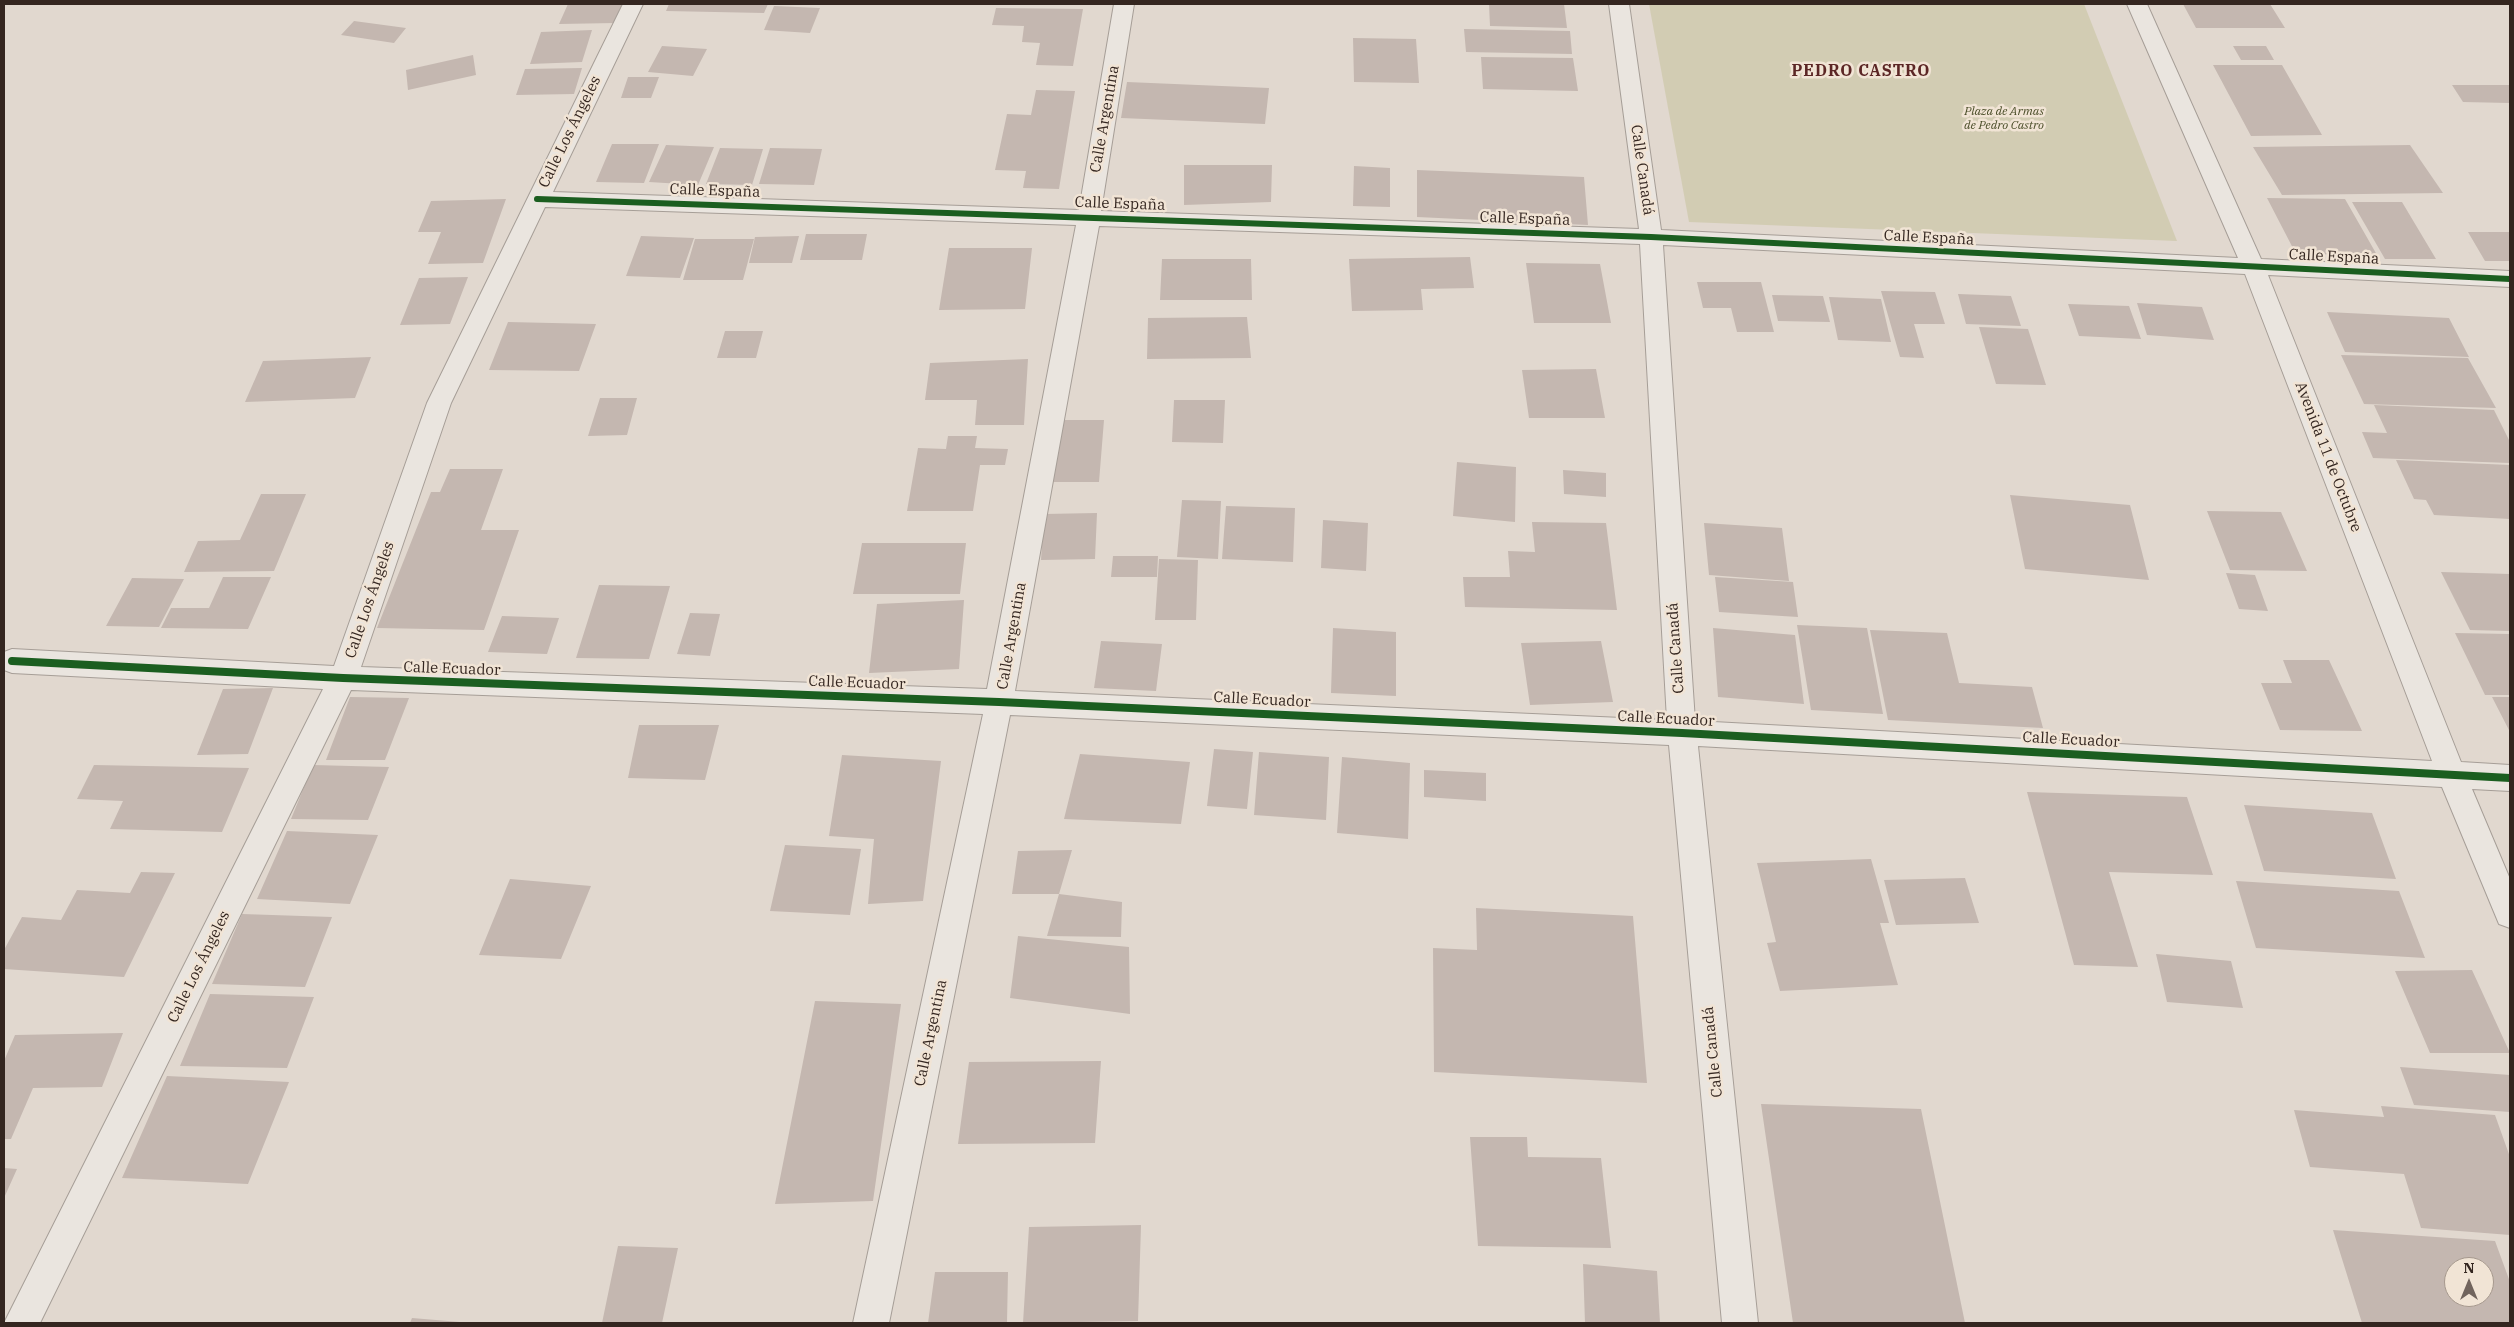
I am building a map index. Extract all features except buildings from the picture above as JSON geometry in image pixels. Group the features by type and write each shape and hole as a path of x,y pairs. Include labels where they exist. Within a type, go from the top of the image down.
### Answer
{"street":[{"name":"Calle Los Ángeles","path":"22,1323 342,678 440,403 537,199 633,4"},
{"name":"Calle Argentina","path":"871,1323 999,702 1089,216 1124,4"},
{"name":"Calle Canadá","path":"1619,4 1651,237 1682,734 1740,1323"},
{"name":"Avenida 11 de Octubre","path":"2137,4 2254,268 2451,774 2510,914"},
{"name":"Calle España","path":"537,199 1089,216 1651,237 2254,268 2510,279"},
{"name":"Calle Ecuador","path":"12,661 342,678 999,702 1682,734 2510,778"}],"green space":[{"name":"Plaza de Armas de Pedro Castro","path":"1649,4 2084,4 2177,241 1689,222"}],"cycle path":[{"path":"537,199 1651,237 2510,279"},
{"path":"12,661 343,678 999,702 1682,733 2510,778"}],"district":[{"name":"PEDRO CASTRO","path":"1861,71"}]}
